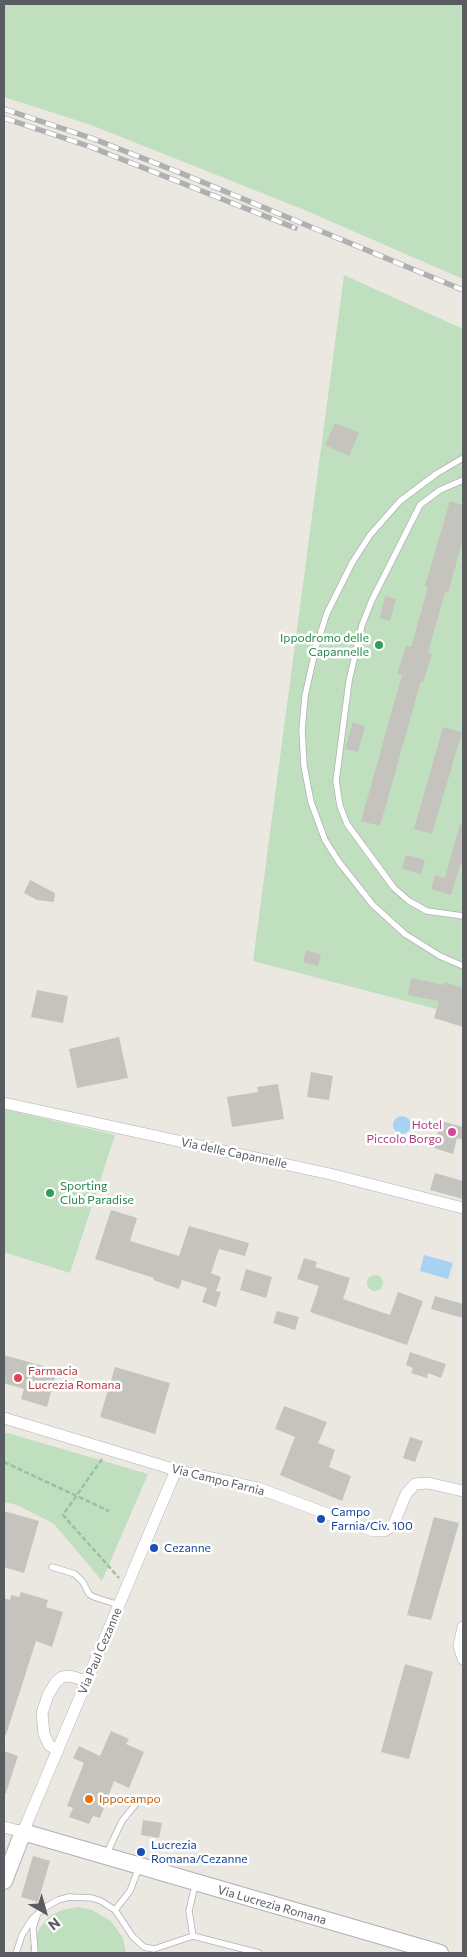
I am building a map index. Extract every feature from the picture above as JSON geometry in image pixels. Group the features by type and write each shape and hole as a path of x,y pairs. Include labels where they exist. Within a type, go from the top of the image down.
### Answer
{"street":[{"name":"Via delle Capannelle","path":"4,1104 330,1174 463,1208"},
{"name":"Via Campo Farnia","path":"4,1418 176,1470 258,1488 365,1529 379,1532 393,1526 406,1494 415,1484 428,1483 463,1491"},
{"name":"Via Paul Cezanne","path":"23,1832 176,1470"},
{"path":"463,1627 459,1646 463,1658"},
{"path":"58,1751 49,1745 44,1734 42,1714 48,1695 56,1682 62,1677 87,1681"},
{"name":"Via Lucrezia Romana","path":"4,1827 440,1953"},
{"path":"4,1881 23,1832"}],"lane":[{"path":"463,458 436,474 400,501 382,520 352,563 327,613 316,647 306,688 302,730 304,766 311,802 323,835 338,862 373,905 405,934 440,956 463,966"},
{"path":"463,480 440,490 420,505 372,600 361,631 348,682 336,781 340,806 347,824 394,888 409,901 427,911 463,916"},
{"path":"52,1567 75,1574 83,1582 89,1594 94,1597 119,1605"},
{"path":"105,1857 122,1821 140,1799"},
{"path":"115,1910 130,1891 139,1867"},
{"path":"193,1936 189,1911 195,1883"},
{"path":"16,1953 25,1930 37,1913 58,1900 80,1896 101,1901 115,1910 138,1943 148,1951 165,1947 193,1936 259,1953"},
{"path":"35,1953 33,1928 37,1913"}],"path":[{"path":"108,1449 63,1516 127,1586"},
{"path":"4,1462 109,1511"}],"green space":[{"path":"4,4 463,4 463,279 307,211 91,125 4,97"},
{"name":"Ippodromo delle Capannelle","path":"344,275 463,329 463,1016 253,961"},
{"name":"Sporting Club Paradise","path":"4,1109 115,1135 70,1273 4,1252"},
{"path":"375,1275 381,1277 383,1283 381,1289 375,1291 369,1289 367,1283 369,1277"},
{"path":"4,1432 148,1474 102,1581 54,1524 17,1505 4,1502"},
{"path":"78,1907 92,1910 111,1921 123,1938 126,1953 43,1953 29,1949 41,1926 50,1916 62,1910"}],"water":[{"path":"402,1116 408,1119 411,1125 408,1131 402,1134 396,1131 393,1125 396,1119"},
{"path":"424,1255 453,1263 448,1279 420,1271"}],"building":[{"path":"335,423 359,433 349,456 325,445"},
{"path":"450,501 463,505 463,539 448,593 445,592 428,653 432,654 423,682 421,681 380,826 361,821 402,675 397,674 406,646 411,647 428,587 425,586"},
{"path":"385,596 396,599 390,621 380,618"},
{"path":"353,722 365,726 358,752 345,749"},
{"path":"443,727 462,732 432,834 414,829"},
{"path":"460,824 463,825 463,864 461,863 451,895 431,889 435,875 445,878"},
{"path":"406,855 425,860 421,874 402,869"},
{"path":"30,880 55,893 54,902 37,900 24,893"},
{"path":"306,950 321,955 318,966 303,962"},
{"path":"411,978 444,985 445,982 463,988 463,1027 434,1018 439,1001 408,995"},
{"path":"37,990 68,996 63,1023 31,1017"},
{"path":"119,1037 128,1078 77,1088 69,1049"},
{"path":"311,1072 333,1076 329,1100 307,1097"},
{"path":"278,1084 284,1119 232,1127 227,1097 258,1092 257,1087"},
{"path":"441,1121 463,1127 463,1140 457,1138 453,1154 434,1148"},
{"path":"435,1173 463,1181 463,1199 430,1190"},
{"path":"111,1210 137,1218 130,1241 179,1256 189,1226 249,1243 245,1256 219,1249 211,1273 221,1277 216,1291 221,1292 216,1307 202,1302 207,1288 182,1280 179,1289 153,1280 154,1278 95,1259"},
{"path":"304,1258 317,1262 315,1267 350,1278 343,1299 390,1315 398,1292 423,1301 407,1345 310,1312 319,1286 297,1279"},
{"path":"246,1269 272,1277 266,1298 240,1290"},
{"path":"435,1296 463,1304 463,1318 431,1309"},
{"path":"277,1311 299,1317 295,1330 273,1323"},
{"path":"410,1352 446,1364 441,1378 428,1373 427,1378 411,1373 413,1368 406,1365"},
{"path":"4,1355 57,1370 47,1407 21,1399 24,1389 4,1383"},
{"path":"115,1367 170,1383 155,1434 100,1417"},
{"path":"284,1406 327,1422 318,1443 335,1450 329,1467 351,1476 342,1501 280,1475 295,1437 275,1429"},
{"path":"410,1437 423,1441 415,1462 403,1458"},
{"path":"4,1511 39,1521 24,1573 4,1567"},
{"path":"434,1517 459,1523 431,1620 407,1615"},
{"path":"21,1592 48,1600 46,1607 63,1612 52,1647 36,1641 6,1735 4,1735 4,1598 10,1600 11,1595 19,1597"},
{"path":"405,1664 433,1672 409,1759 381,1752"},
{"path":"111,1731 129,1739 126,1744 144,1752 129,1788 114,1781 100,1818 93,1816 89,1824 69,1817 73,1808 67,1806 84,1763 73,1758 79,1746 100,1756"},
{"path":"4,1751 18,1756 6,1793 4,1793"},
{"path":"143,1820 162,1823 159,1838 141,1835"},
{"path":"33,1856 50,1861 38,1902 21,1897"}],"railway":[{"path":"4,109 94,139 183,174 463,290"},
{"path":"4,118 91,147 295,228"}],"place":[{"name":"Ippodromo delle Capannelle","path":"379,645"},
{"name":"Hotel Piccolo Borgo","path":"452,1132"},
{"name":"Sporting Club Paradise","path":"50,1193"},
{"name":"Farmacia Lucrezia Romana","path":"18,1378"},
{"name":"Campo Farnia/Civ. 100","path":"321,1519"},
{"name":"Cezanne","path":"154,1548"},
{"name":"Ippocampo","path":"89,1799"},
{"name":"Lucrezia Romana/Cezanne","path":"141,1852"}]}
